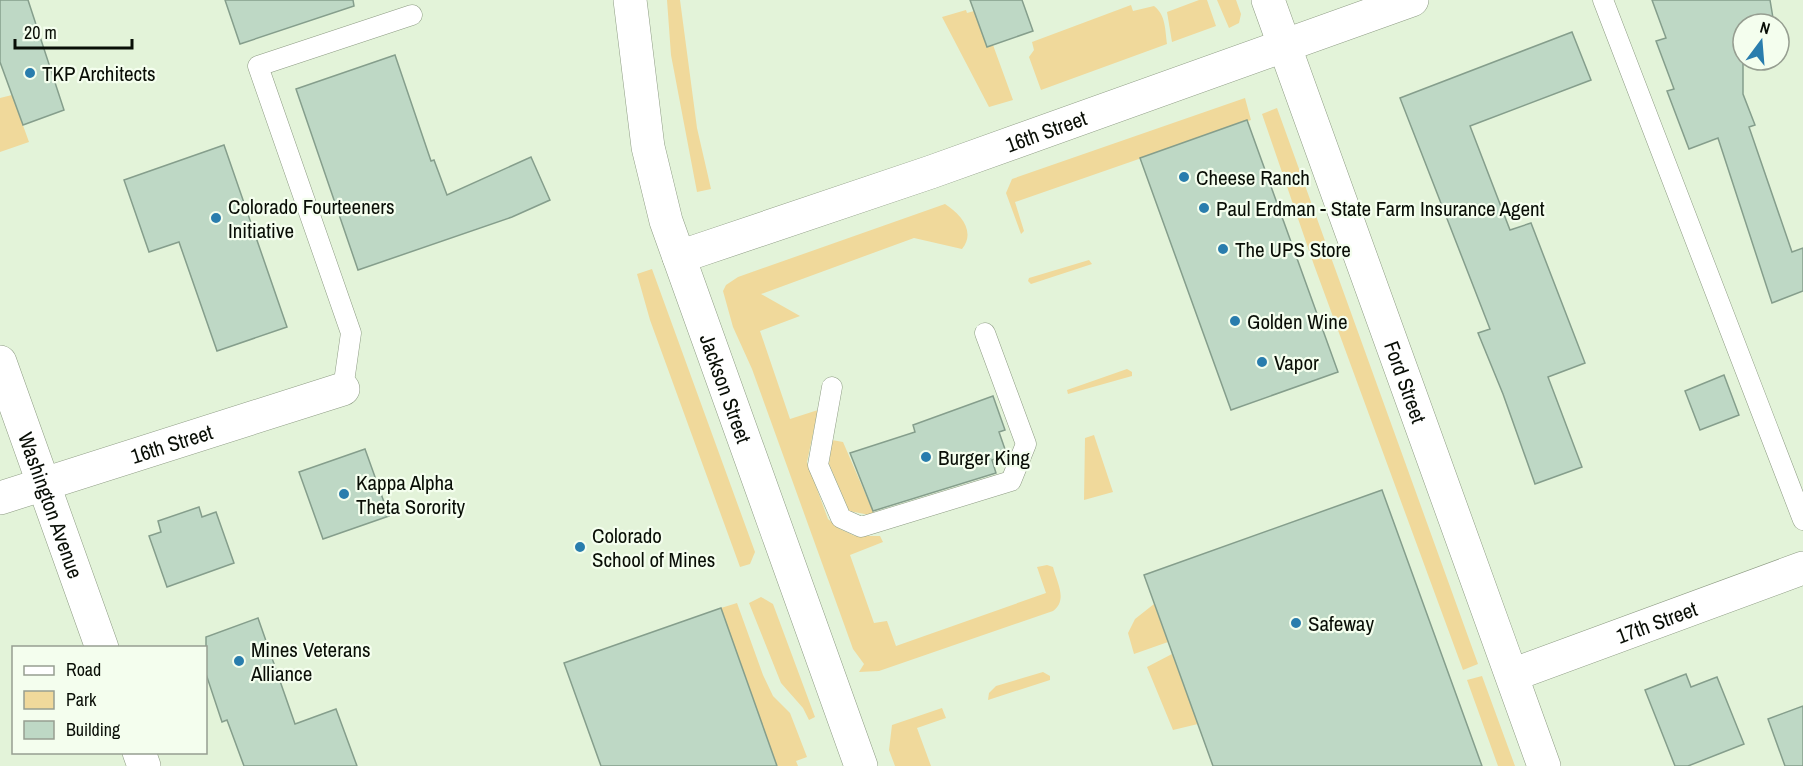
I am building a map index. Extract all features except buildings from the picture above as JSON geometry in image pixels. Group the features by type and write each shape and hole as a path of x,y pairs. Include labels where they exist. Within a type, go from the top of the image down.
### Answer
{"street":[{"name":"Jackson Street","path":"630,0 648,147 666,221 861,766"},
{"name":"Ford Street","path":"1268,0 1544,766"},
{"name":"16th Street","path":"680,257 931,172 1412,0"},
{"name":"Washington Avenue","path":"0,362 101,646"},
{"name":"16th Street","path":"0,498 343,389"},
{"name":"17th Street","path":"1512,675 1803,568"}],"lane":[{"path":"1604,0 1803,520"},
{"path":"343,389 351,333 258,66 412,15"},
{"path":"832,387 818,465 841,518 861,527 1011,481 1026,444 985,333"}],"green space":[{"path":"667,0 680,0 697,128 711,189 697,192 671,55"},
{"path":"1199,0 1207,0 1216,26 1172,42 1167,12"},
{"path":"1217,0 1236,0 1241,14 1239,23 1229,28"},
{"path":"1131,5 1133,11 1154,6 1158,10 1164,23 1167,44 1041,90 1029,57 1034,50 1032,42"},
{"path":"966,10 967,13 974,11 987,47 993,45 1013,100 989,107 942,17"},
{"path":"12,95 29,142 0,152 0,98"},
{"path":"1245,98 1251,120 1015,202 1024,231 1021,234 1006,193 1012,179"},
{"path":"1277,108 1478,664 1463,670 1314,265 1262,114"},
{"path":"945,204 965,224 968,236 962,249 914,238 761,294 800,316 760,331 790,419 818,410 807,462 828,519 840,529 855,536 880,536 883,542 850,555 874,623 887,621 896,646 1046,593 1037,567 1047,565 1053,567 1061,596 1060,602 1053,611 879,671 859,672 864,664 853,649 752,369 733,327 723,291 726,285 738,277"},
{"path":"1089,260 1092,264 1031,284 1028,281 1029,278"},
{"path":"652,269 755,552 750,564 740,567 650,320 637,274"},
{"path":"1127,369 1132,372 1132,376 1068,394 1067,390"},
{"path":"1094,435 1113,492 1084,500 1085,438"},
{"path":"832,440 843,442 875,516 849,511 829,464"},
{"path":"761,597 773,604 815,717 809,720 803,708 781,683 749,603"},
{"path":"737,603 763,675 773,696 790,713 807,757 796,761 798,766 777,766 721,608"},
{"path":"1154,604 1168,642 1134,654 1128,633 1135,619"},
{"path":"1172,654 1198,724 1173,730 1147,667"},
{"path":"1043,672 1050,676 1050,680 988,700 989,693 996,686"},
{"path":"1482,676 1515,766 1498,766 1467,680"},
{"path":"942,708 946,718 917,728 931,766 895,766 889,750 892,725"}],"place":[{"name":"TKP Architects","path":"30,73"},
{"name":"Cheese Ranch","path":"1184,177"},
{"name":"Paul Erdman - State Farm Insurance Agent","path":"1204,208"},
{"name":"Colorado Fourteeners Initiative","path":"216,218"},
{"name":"The UPS Store","path":"1223,249"},
{"name":"Golden Wine","path":"1235,321"},
{"name":"Vapor","path":"1262,362"},
{"name":"Burger King","path":"926,457"},
{"name":"Kappa Alpha Theta Sorority","path":"344,494"},
{"name":"Colorado School of Mines","path":"580,547"},
{"name":"Safeway","path":"1296,623"},
{"name":"Mines Veterans Alliance","path":"239,661"}]}
